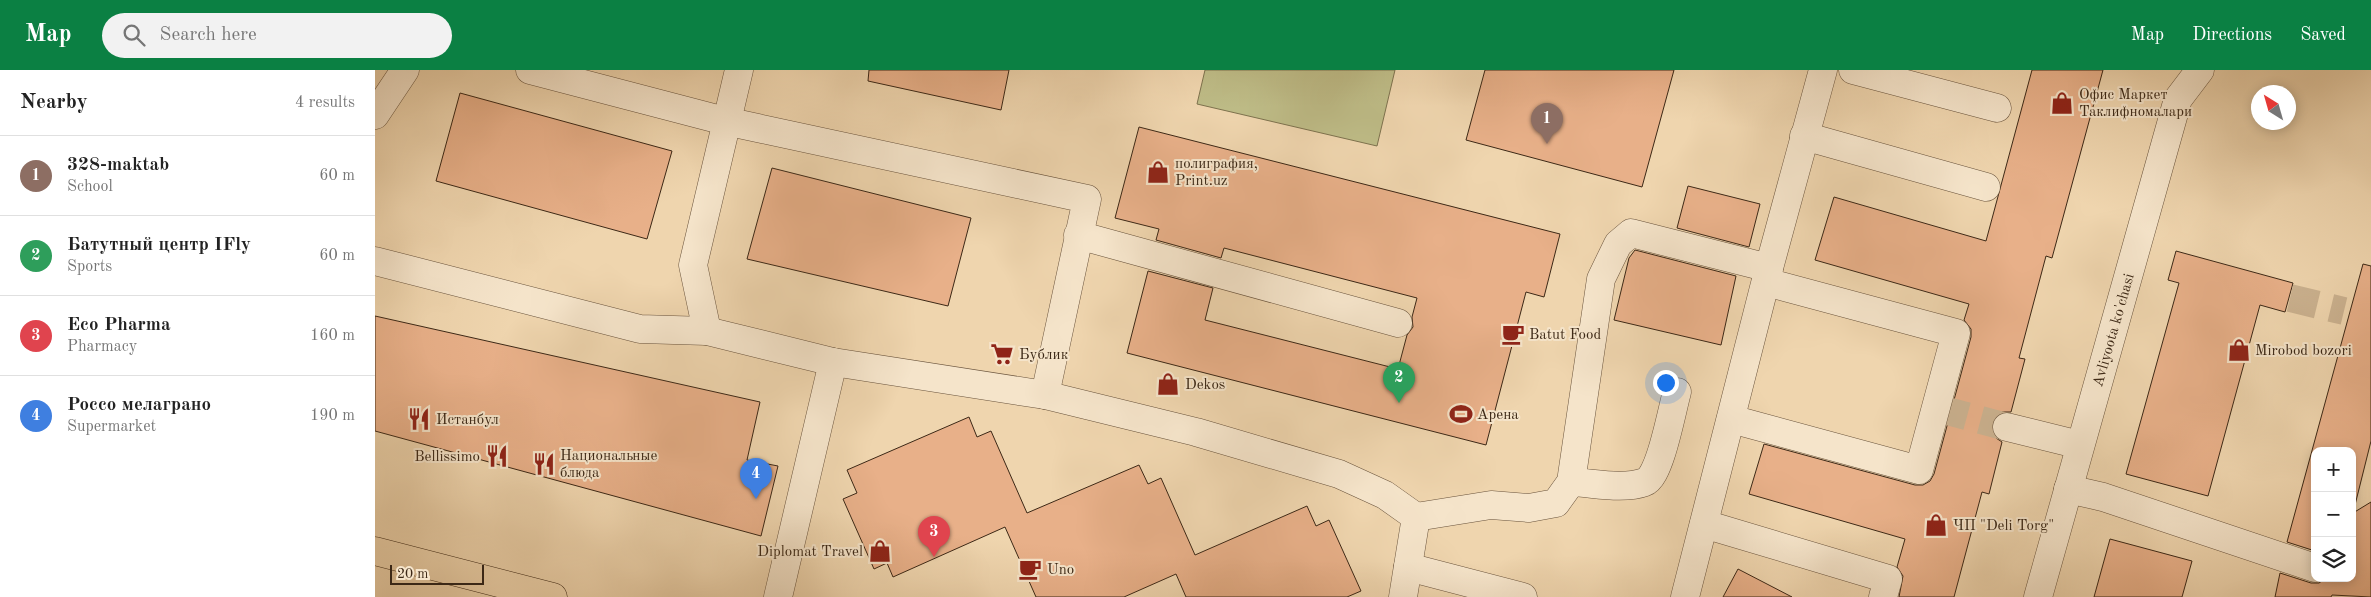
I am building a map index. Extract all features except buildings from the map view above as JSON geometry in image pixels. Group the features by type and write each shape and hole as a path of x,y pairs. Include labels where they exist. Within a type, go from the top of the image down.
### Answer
{"main road":[{"path":"375,551 479,589 553,597"}],"street":[{"path":"375,115 405,70"},
{"path":"530,70 573,75 725,121 1087,199 1045,395"},
{"path":"707,331 693,265 725,121 739,70"},
{"path":"1685,597 1767,275 1823,70"},
{"path":"1853,70 1997,108"},
{"path":"2178,99 2184,70"},
{"name":"Avliyoota ko'chasi","path":"2038,597 2178,99 2200,70"},
{"path":"1804,136 1986,187"},
{"path":"375,261 640,329 707,331 833,362 1045,395 1196,432 1339,474 1385,495 1416,517 1491,505 1529,508 1556,504 1571,482 1601,279 1617,244 1631,233 1956,333 1919,470 1731,419"},
{"path":"1078,236 1398,323"},
{"path":"778,597 833,362"},
{"path":"1571,482 1630,486 1647,482 1654,475 1657,467 1677,392"},
{"path":"2007,427 2080,445"},
{"path":"2068,489 2103,497 2311,567"},
{"path":"1403,597 1416,517"},
{"path":"1704,524 1888,579 1883,597"},
{"path":"1409,567 1523,597"}],"shaded area":[{"path":"1205,70 1395,70 1377,146 1197,104"}],"tunnel":[{"path":"2290,298 2344,311"},
{"path":"1940,409 2007,427"}],"place":[{"name":"Офис Маркет Таклифномалари","path":"2062,103"},
{"name":"328-maktab","path":"1547,144"},
{"name":"полиграфия, Print.uz","path":"1158,172"},
{"name":"Batut Food","path":"1513,334"},
{"name":"Mirobod bozori","path":"2239,350"},
{"name":"Бублик","path":"1002,354"},
{"name":"Dekos","path":"1168,384"},
{"name":"Батутный центр IFly","path":"1399,403"},
{"name":"Арена","path":"1461,414"},
{"name":"Истанбул","path":"419,419"},
{"name":"Bellissimo","path":"497,456"},
{"name":"Национальные блюда","path":"544,464"},
{"name":"Россо мелаграно","path":"756,499"},
{"name":"ЧП \"Deli Torg\"","path":"1936,525"},
{"name":"Diplomat Travel","path":"880,551"},
{"name":"Eco Pharma","path":"934,557"},
{"name":"Uno","path":"1030,569"}]}
